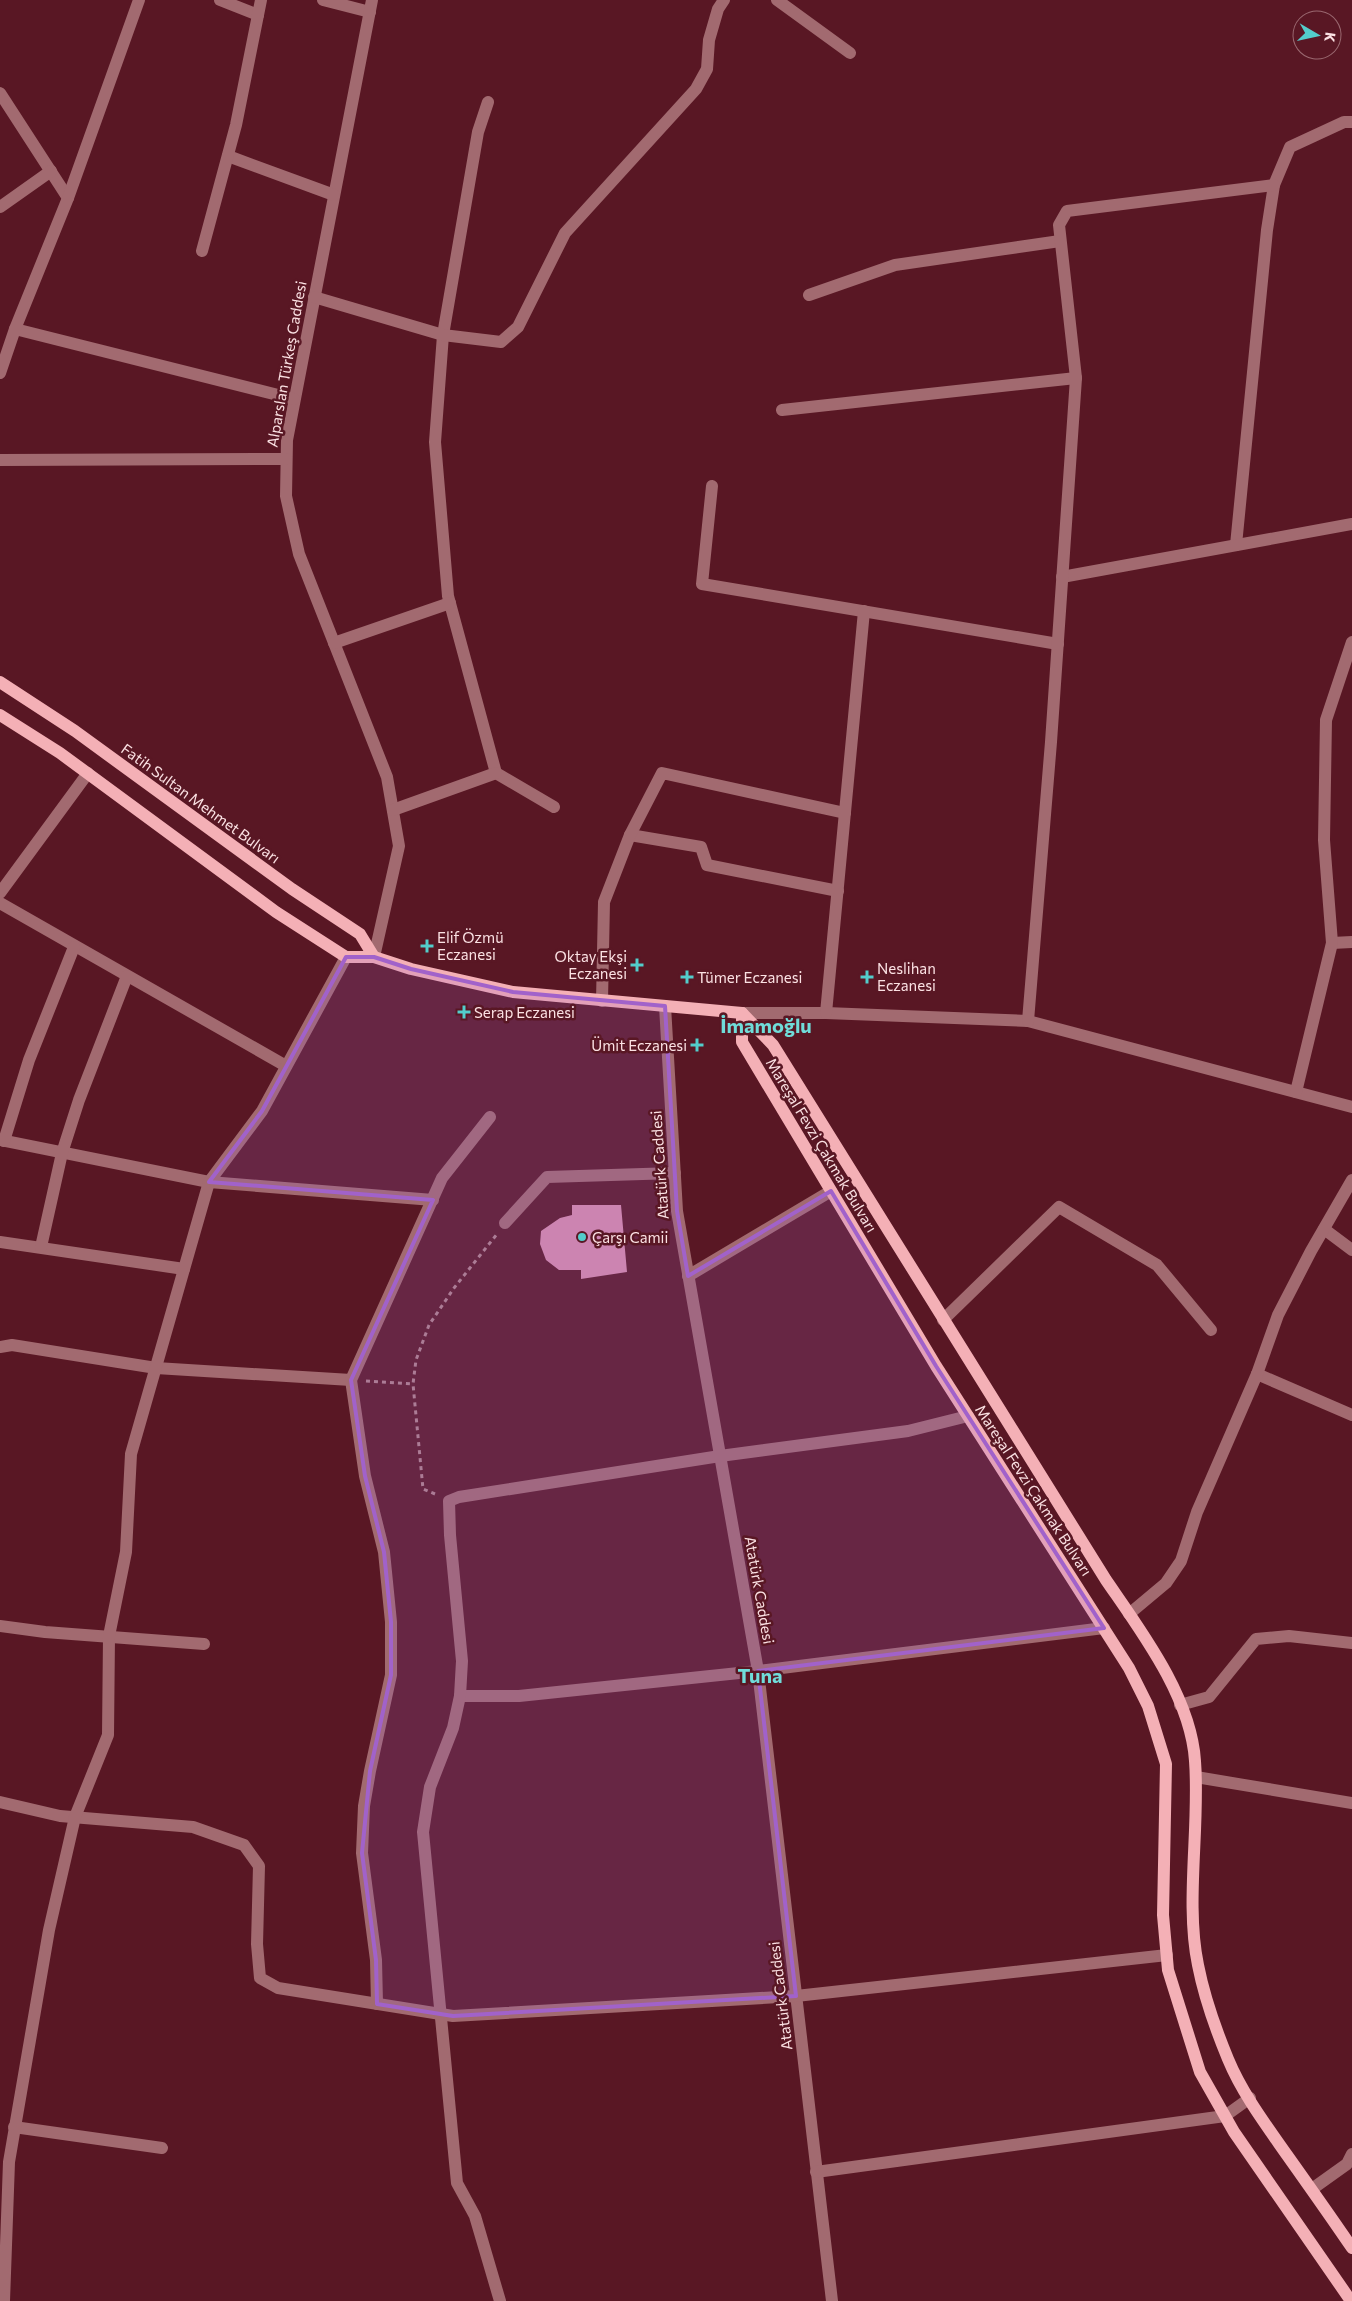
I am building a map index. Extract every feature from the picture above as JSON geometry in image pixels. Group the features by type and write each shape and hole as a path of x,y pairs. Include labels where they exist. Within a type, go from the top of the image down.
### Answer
{"main road":[{"name":"Fatih Sultan Mehmet Bulvarı","path":"0,682 75,731 292,889 360,934 374,957"},
{"path":"0,715 88,773 276,912 346,957 374,957 411,969 513,992 742,1013"},
{"name":"Mareşal Fevzi Çakmak Bulvarı","path":"742,1013 742,1042 968,1416 1129,1668 1148,1706 1166,1764 1163,1915 1168,1970 1200,2072 1234,2132 1352,2301"},
{"name":"Mareşal Fevzi Çakmak Bulvarı","path":"742,1013 772,1045 943,1320 1129,1614 1156,1653 1180,1705 1195,1759 1194,1913 1198,1964 1228,2060 1250,2098 1352,2248"}],"street":[{"path":"0,373 15,329 68,198 139,0"},
{"path":"220,0 258,15"},
{"path":"202,250 228,156 261,0"},
{"path":"323,0 371,6"},
{"path":"314,297 443,335 500,342 518,326 565,233 696,89 707,69 709,40 718,9 724,0"},
{"path":"777,0 850,53"},
{"name":"Alparslan Türkeş Caddesi","path":"371,6 294,399 287,440 286,496 299,554 387,776 399,846 374,957"},
{"path":"0,93 68,198"},
{"path":"488,102 478,132 443,335 436,442 450,603 496,773 554,807"},
{"path":"1236,545 1267,230 1274,185 1290,147 1344,122 1352,122"},
{"path":"228,156 334,195"},
{"path":"0,207 51,171"},
{"path":"1028,1021 1058,644 1076,378 1058,225 1066,212 1274,185"},
{"path":"809,295 896,265 1060,241"},
{"path":"15,329 294,399"},
{"path":"782,410 1076,378"},
{"path":"0,460 286,459"},
{"path":"712,486 702,584 1058,644"},
{"path":"1062,577 1352,524"},
{"path":"334,642 450,603"},
{"path":"826,1013 864,611"},
{"path":"1296,1092 1332,943 1324,840 1326,720 1352,642"},
{"path":"0,893 88,773"},
{"path":"393,810 496,773"},
{"path":"602,1001 604,902 630,835 662,773 845,813"},
{"path":"630,835 701,847 706,865 838,891"},
{"path":"0,903 286,1066"},
{"path":"1332,943 1352,942"},
{"path":"74,946 29,1060 2,1140 209,1182 432,1200"},
{"path":"4,2301 9,2162 49,1930 75,1817 108,1734 109,1636 126,1552 131,1454 209,1182 262,1111 346,957"},
{"path":"41,1247 62,1153 79,1100 127,976"},
{"name":"Atatürk Caddesi","path":"665,1006 677,1211 758,1671 832,2301"},
{"path":"742,1013 826,1013 1028,1021 1352,1107"},
{"path":"377,2004 376,1960 362,1853 364,1806 368,1780 391,1675 391,1622 384,1552 365,1476 351,1380 442,1178 490,1117"},
{"path":"505,1223 547,1177 675,1172"},
{"path":"1129,1614 1166,1583 1181,1561 1197,1512 1257,1374 1278,1315 1352,1180"},
{"path":"688,1276 831,1191"},
{"path":"943,1320 1059,1207 1156,1265 1212,1330"},
{"path":"1324,1229 1352,1250"},
{"path":"0,1242 184,1269"},
{"path":"0,1347 12,1345 156,1368 351,1380"},
{"path":"1257,1374 1352,1415"},
{"path":"500,2301 475,2216 457,2183 423,1832 430,1787 453,1728 460,1696 462,1661 450,1535 449,1501 459,1497 720,1456 908,1431 968,1416"},
{"path":"0,1626 45,1632 204,1644"},
{"path":"460,1696 519,1696 758,1671 1104,1628"},
{"path":"1180,1705 1209,1696 1256,1639 1289,1636 1352,1643"},
{"path":"1196,1777 1352,1803"},
{"path":"0,1802 75,1817 193,1827 244,1845 260,1866 257,1944 260,1978 278,1988 442,2014 463,2016 796,1996 1167,1955"},
{"path":"816,2172 1225,2116 1250,2098"},
{"path":"14,2127 162,2148"},
{"path":"1312,2189 1347,2164 1352,2154"}],"path":[{"path":"449,1501 423,1489 412,1384 416,1360 430,1325 454,1288 505,1223"},
{"path":"351,1380 412,1384"}],"highlighted area":[{"path":"346,957 374,957 411,969 513,992 665,1006 677,1211 688,1276 831,1191 936,1366 1104,1628 758,1671 796,1996 453,2016 377,2004 376,1960 362,1853 370,1771 391,1675 391,1622 384,1552 365,1476 351,1380 433,1200 209,1182 262,1111"}],"building":[{"name":"Çarşı Camii","path":"572,1205 621,1205 627,1272 581,1279 581,1270 559,1270 546,1260 540,1244 541,1231 560,1218 572,1215"}],"place":[{"name":"Elif Özmü Eczanesi","path":"427,946"},
{"name":"Oktay Ekşi Eczanesi","path":"637,965"},
{"name":"Tümer Eczanesi","path":"687,977"},
{"name":"Neslihan Eczanesi","path":"867,977"},
{"name":"Serap Eczanesi","path":"464,1012"},
{"name":"Ümit Eczanesi","path":"697,1045"},
{"name":"Çarşı Camii","path":"582,1237"}],"district":[{"name":"İmamoğlu","path":"766,1025"},
{"name":"Tuna","path":"760,1675"}]}
